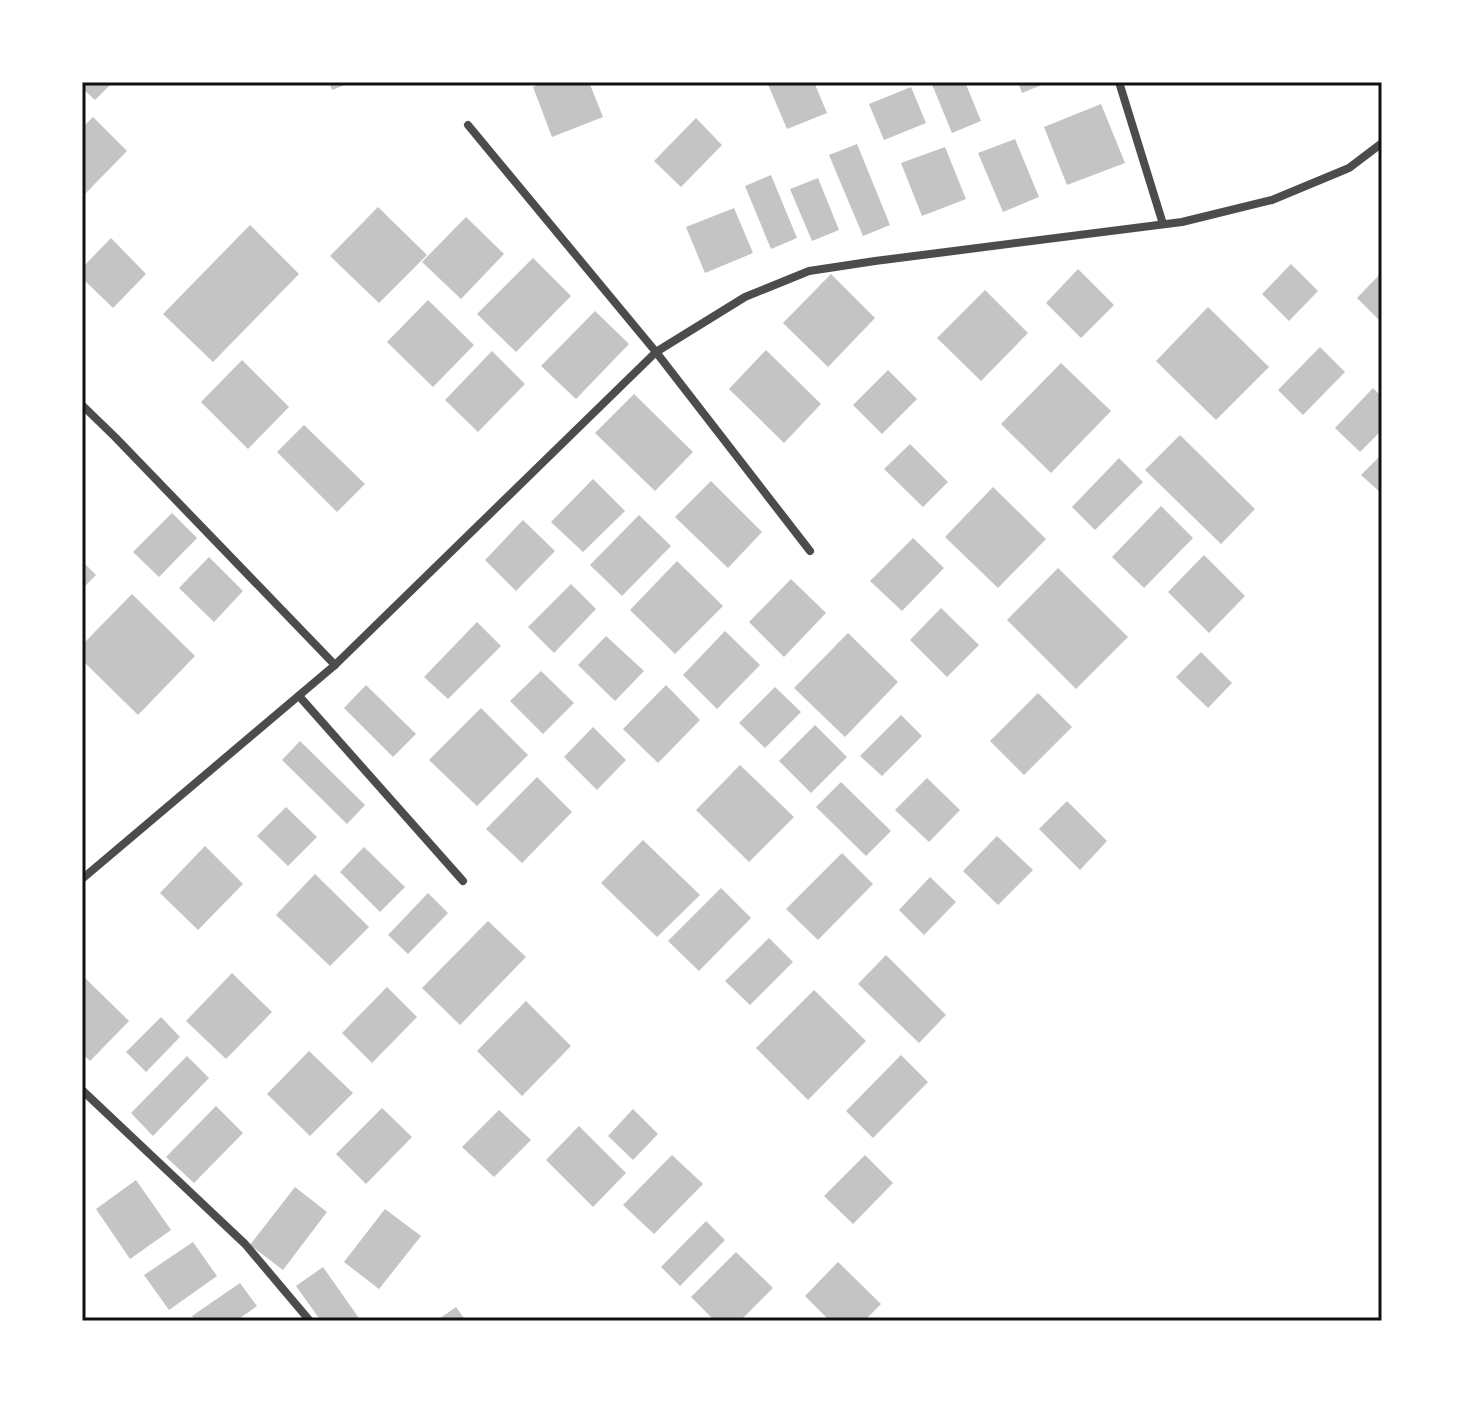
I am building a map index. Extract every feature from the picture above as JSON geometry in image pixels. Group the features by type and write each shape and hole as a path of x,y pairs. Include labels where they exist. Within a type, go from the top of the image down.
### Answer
{"street":[{"path":"1119,82 1163,224"},
{"path":"468,125 656,352 810,551"},
{"path":"82,879 335,665 656,352 745,297 809,271 1182,222 1272,200 1349,168 1382,143"},
{"path":"82,405 335,665"},
{"path":"299,696 463,881"},
{"path":"82,1090 245,1244 310,1321"}],"building":[{"path":"82,82 113,82 95,100 82,88"},
{"path":"329,82 352,82 332,90"},
{"path":"544,82 589,82 603,117 552,137 533,87"},
{"path":"767,82 814,82 827,113 787,129"},
{"path":"931,82 965,82 981,121 952,133"},
{"path":"1018,82 1049,82 1022,93"},
{"path":"911,87 926,123 884,140 869,104"},
{"path":"1101,104 1125,163 1067,185 1044,127"},
{"path":"93,117 127,151 82,197 82,128"},
{"path":"696,118 722,145 681,187 654,161"},
{"path":"1015,139 1039,197 1003,212 978,153"},
{"path":"857,144 890,225 863,236 829,155"},
{"path":"945,147 966,199 922,216 901,163"},
{"path":"771,175 797,238 771,249 745,186"},
{"path":"818,178 839,230 812,241 790,189"},
{"path":"378,207 427,255 379,303 330,256"},
{"path":"734,208 753,253 705,273 686,227"},
{"path":"466,217 504,254 461,299 422,262"},
{"path":"250,225 299,274 213,362 163,314"},
{"path":"111,238 146,274 113,308 82,278 82,268"},
{"path":"533,258 571,296 516,352 477,314"},
{"path":"1291,264 1318,291 1289,321 1262,294"},
{"path":"1078,269 1114,305 1081,338 1046,303"},
{"path":"1382,272 1382,323 1357,298"},
{"path":"831,274 875,318 828,367 783,323"},
{"path":"985,290 1028,333 981,381 937,338"},
{"path":"428,300 474,345 433,387 387,342"},
{"path":"1208,307 1269,367 1216,420 1156,361"},
{"path":"595,311 629,344 576,399 541,366"},
{"path":"1320,347 1345,372 1303,415 1278,390"},
{"path":"766,350 821,404 784,443 729,389"},
{"path":"492,351 525,384 478,432 445,400"},
{"path":"242,360 289,407 248,449 201,402"},
{"path":"1061,363 1111,411 1051,473 1001,424"},
{"path":"888,370 917,399 882,434 853,405"},
{"path":"1373,388 1382,397 1382,430 1360,452 1335,428"},
{"path":"634,394 693,452 655,491 595,433"},
{"path":"304,425 365,484 337,512 277,452"},
{"path":"1180,435 1255,509 1221,544 1145,470"},
{"path":"910,444 948,482 923,507 884,469"},
{"path":"1382,454 1382,494 1361,475"},
{"path":"1119,458 1143,482 1095,530 1072,507"},
{"path":"593,479 625,511 583,552 551,522"},
{"path":"711,481 762,532 728,568 675,517"},
{"path":"993,487 1046,539 998,588 945,537"},
{"path":"1161,506 1193,538 1144,588 1112,557"},
{"path":"172,513 197,538 159,577 133,552"},
{"path":"639,515 671,546 622,596 590,565"},
{"path":"523,520 555,551 516,591 485,560"},
{"path":"913,538 944,568 902,611 870,581"},
{"path":"1204,555 1245,596 1209,633 1168,592"},
{"path":"209,557 243,591 214,622 179,588"},
{"path":"82,561 96,575 82,589"},
{"path":"677,561 723,606 675,654 630,610"},
{"path":"1058,568 1128,637 1076,689 1007,620"},
{"path":"791,579 826,613 784,657 749,622"},
{"path":"571,584 596,609 554,653 528,627"},
{"path":"132,594 195,656 138,715 82,660 82,645"},
{"path":"941,608 979,645 947,677 910,640"},
{"path":"477,622 501,646 448,699 424,677"},
{"path":"725,631 760,665 717,709 683,675"},
{"path":"848,633 898,682 845,737 794,688"},
{"path":"606,636 644,671 615,701 578,665"},
{"path":"1201,652 1232,683 1208,708 1176,677"},
{"path":"541,671 574,703 543,734 510,701"},
{"path":"366,685 416,734 393,757 344,708"},
{"path":"666,685 700,720 658,763 623,729"},
{"path":"775,687 801,712 765,748 739,723"},
{"path":"1038,693 1072,727 1024,775 990,741"},
{"path":"481,708 528,755 477,806 429,760"},
{"path":"901,715 922,736 882,776 860,756"},
{"path":"815,725 847,757 811,793 779,761"},
{"path":"593,727 626,760 597,790 564,757"},
{"path":"300,741 365,805 347,824 282,760"},
{"path":"740,765 794,817 749,862 696,810"},
{"path":"537,777 572,812 522,863 486,829"},
{"path":"927,778 960,810 929,842 895,810"},
{"path":"841,782 891,831 866,856 816,807"},
{"path":"1067,801 1107,841 1080,870 1039,829"},
{"path":"286,807 317,837 288,866 257,836"},
{"path":"997,836 1033,870 998,905 963,871"},
{"path":"643,840 700,895 657,937 601,883"},
{"path":"205,846 243,884 198,930 160,893"},
{"path":"364,847 405,887 380,912 340,872"},
{"path":"842,853 873,884 818,940 786,909"},
{"path":"315,874 369,927 330,966 276,915"},
{"path":"930,877 956,902 924,935 899,910"},
{"path":"721,888 751,918 699,971 668,941"},
{"path":"428,893 448,913 408,954 388,935"},
{"path":"488,921 526,957 460,1025 422,988"},
{"path":"769,938 793,962 750,1005 725,981"},
{"path":"886,955 946,1015 919,1043 858,984"},
{"path":"232,973 272,1012 226,1059 186,1021"},
{"path":"82,975 129,1021 90,1061 82,1053"},
{"path":"387,987 417,1017 372,1063 342,1033"},
{"path":"814,990 866,1041 808,1100 756,1048"},
{"path":"526,1001 571,1046 522,1096 477,1051"},
{"path":"161,1017 180,1037 146,1072 126,1052"},
{"path":"309,1051 353,1093 310,1136 267,1094"},
{"path":"901,1055 928,1082 873,1138 846,1111"},
{"path":"187,1056 209,1078 153,1136 131,1113"},
{"path":"216,1106 243,1133 194,1183 166,1157"},
{"path":"382,1108 412,1137 366,1184 336,1154"},
{"path":"633,1109 658,1134 633,1160 608,1136"},
{"path":"499,1110 531,1140 494,1177 462,1147"},
{"path":"579,1126 626,1173 593,1207 546,1160"},
{"path":"672,1155 703,1184 654,1234 623,1205"},
{"path":"865,1155 893,1183 853,1224 824,1196"},
{"path":"136,1180 171,1230 130,1259 96,1209"},
{"path":"295,1187 327,1212 283,1270 250,1245"},
{"path":"385,1209 421,1236 379,1289 344,1262"},
{"path":"706,1221 725,1240 680,1286 661,1267"},
{"path":"193,1242 217,1276 169,1310 144,1275"},
{"path":"736,1252 773,1288 740,1321 715,1321 691,1297"},
{"path":"838,1262 881,1304 864,1321 830,1321 805,1296"},
{"path":"323,1267 361,1321 321,1321 296,1286"},
{"path":"240,1283 257,1306 236,1321 196,1321 192,1316"},
{"path":"456,1307 466,1321 436,1321"}]}
